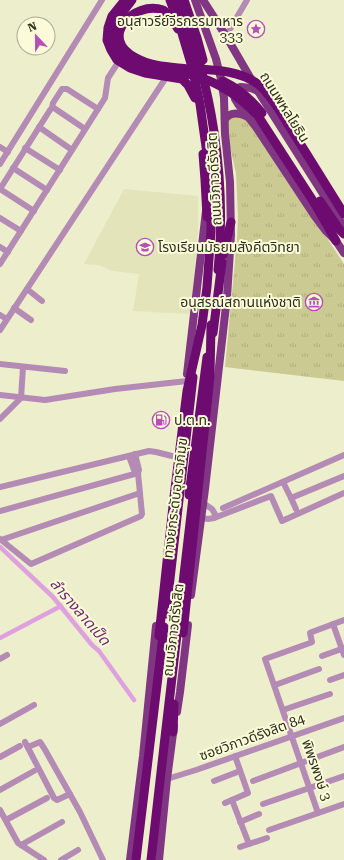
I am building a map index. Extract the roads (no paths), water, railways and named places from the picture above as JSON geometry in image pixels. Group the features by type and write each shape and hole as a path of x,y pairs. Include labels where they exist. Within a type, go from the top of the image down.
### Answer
{"highway":[{"path":"125,0 112,16 108,28 107,40 117,60 130,68 145,73 182,79 195,98"},
{"path":"132,0 121,15 113,34 114,43 127,60 150,69 196,76 228,90 248,105 258,116 318,203 344,234"},
{"path":"169,0 178,30"},
{"name":"ทางยกระดับอุตราภิมุข","path":"141,860 207,287 211,231 209,168 200,104 192,67 181,30 169,0"},
{"name":"ทางยกระดับอุตราภิมุข","path":"147,860 172,640 219,256 220,199 213,131 203,76 194,43 178,0"},
{"name":"ถนนวิภาวดีรังสิต","path":"152,860 197,458 223,255 223,175 219,142 207,76 197,38 184,0"},
{"path":"178,30 163,9 152,5 146,5 132,10 124,18 119,30 119,36 124,48 137,59 152,64 188,69 211,75 245,94 264,114 318,203 336,241"},
{"name":"ถนนวิภาวดีรังสิต","path":"136,860 192,392 208,245 204,162 190,72 178,30"},
{"path":"188,69 207,69 228,72 243,76 259,85 268,94 278,108 344,214"},
{"path":"223,255 231,222"},
{"path":"143,756 148,730 187,391 202,325"},
{"path":"173,732 174,699 183,633 210,376 211,325"},
{"path":"187,376 192,392"},
{"path":"134,831 143,799"}],"main road":[{"name":"ถนนวิภาวดีรังสิต","path":"159,860 167,779 180,692 203,503 228,285 230,252 230,182 221,78 212,47 195,0"},
{"name":"ถนนพหลโยธิน","path":"206,2 258,91 344,227"},
{"path":"258,91 241,87 234,91 235,99 314,215 344,253"},
{"path":"225,119 227,116 235,113 249,118"},
{"name":"ถนนวิภาวดีรังสิต","path":"130,860 206,204"}],"street":[{"path":"0,164 102,0"},
{"path":"226,36 246,0"},
{"path":"0,264 105,98 108,78 119,61"},
{"path":"0,330 168,76"},
{"path":"34,211 0,189 52,108 53,103 62,89 67,89 98,109"},
{"path":"52,108 85,129"},
{"path":"39,127 72,150"},
{"path":"0,147 8,152"},
{"path":"26,148 60,170"},
{"path":"13,168 47,190"},
{"path":"0,218 21,231"},
{"path":"0,247 8,252"},
{"path":"27,289 42,302"},
{"path":"14,308 31,320"},
{"path":"0,315 7,319"},
{"path":"0,364 64,371"},
{"path":"0,419 21,398 23,367"},
{"path":"0,395 45,400 187,376"},
{"path":"0,487 149,451 176,457"},
{"path":"0,540 31,564 141,516 139,470 132,455"},
{"path":"201,518 208,519 220,508 344,455"},
{"path":"0,511 138,473"},
{"path":"291,498 344,476"},
{"path":"283,482 296,509"},
{"path":"0,540 140,493"},
{"path":"214,514 271,496 282,521 344,493"},
{"path":"203,503 207,505 214,514"},
{"path":"322,656 343,650 333,624 344,620"},
{"name":"พิพรพงษ์ 3","path":"318,813 266,659 312,642 310,633 333,624"},
{"path":"0,659 7,655"},
{"path":"274,685 319,669"},
{"path":"330,680 344,675"},
{"path":"283,710 330,694"},
{"path":"0,724 34,705"},
{"name":"ซอยวิภาวดีรังสิต 84","path":"167,779 344,718"},
{"path":"0,756 24,745 42,743 80,812 103,860"},
{"path":"24,745 54,798 57,800 70,794"},
{"path":"253,780 344,747"},
{"path":"225,803 248,794 235,756"},
{"path":"0,790 34,771"},
{"path":"214,781 240,771"},
{"path":"263,804 344,776"},
{"path":"6,820 47,798"},
{"path":"232,800 249,844"},
{"path":"269,830 344,804"},
{"path":"0,810 18,843 44,860"},
{"path":"240,822 259,814"},
{"path":"21,845 62,822"},
{"path":"240,847 267,838"},
{"path":"61,860 78,850"}],"waterway":[{"name":"ลำรางลาดเป็ด","path":"0,547 53,597 92,645 99,651 134,700"},
{"path":"0,638 61,606"}],"place":[{"name":"อนุสาวรีย์วีรกรรมทหาร 333","path":"256,29"},
{"name":"โรงเรียนมัธยมสังคีตวิทยา","path":"145,247"},
{"name":"อนุสรณ์สถานแห่งชาติ","path":"314,302"},
{"name":"ป.ต.ท.","path":"161,420"}]}
